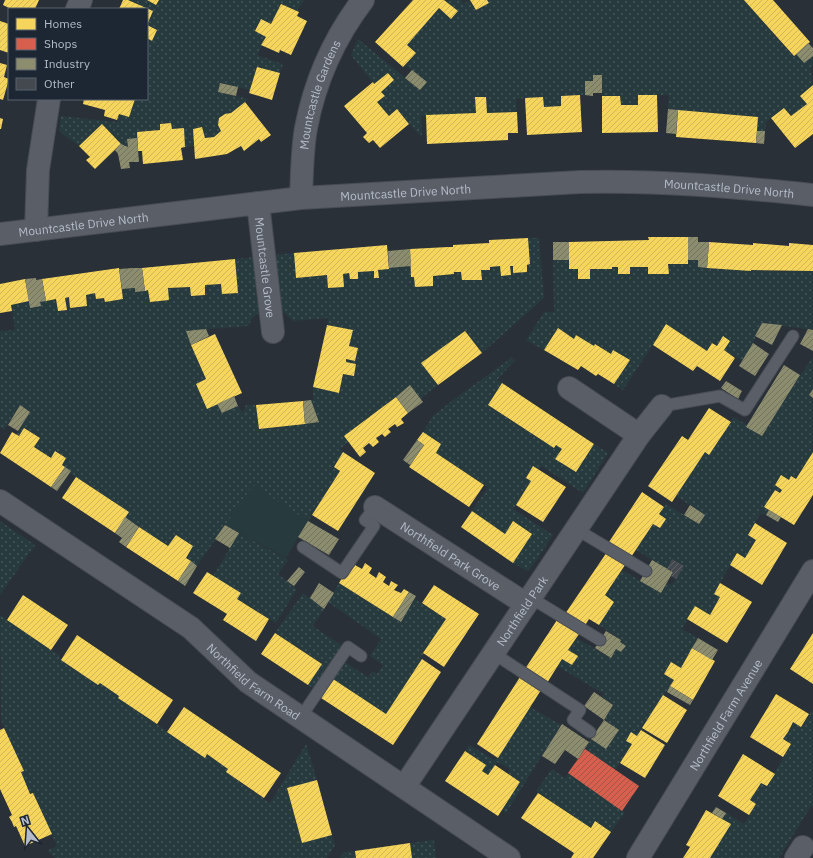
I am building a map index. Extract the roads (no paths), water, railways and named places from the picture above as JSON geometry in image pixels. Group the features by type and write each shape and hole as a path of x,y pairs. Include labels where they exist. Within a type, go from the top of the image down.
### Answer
{"street":[{"name":"Mountcastle Gardens","path":"301,198 306,129 315,90 334,45 363,0"},
{"path":"36,230 38,170 49,100"},
{"name":"Mountcastle Drive North","path":"0,234 301,198 624,181 724,185 813,195"},
{"name":"Mountcastle Grove","path":"258,203 273,332"},
{"path":"569,388 639,435"},
{"name":"Northfield Park","path":"404,787 639,435 662,406"},
{"name":"Northfield Farm Road","path":"0,501 191,628 248,682 509,858"},
{"name":"Northfield Park Grove","path":"375,507 528,601"},
{"name":"Northfield Farm Avenue","path":"638,858 813,571"}],"lane":[{"path":"662,406 720,396 745,410 792,336"},
{"path":"303,547 342,573 374,526 365,520 375,507"},
{"path":"576,529 646,571"},
{"path":"528,601 600,640"},
{"path":"302,717 348,647 362,656"},
{"path":"493,654 580,710 573,720 590,732"}]}
